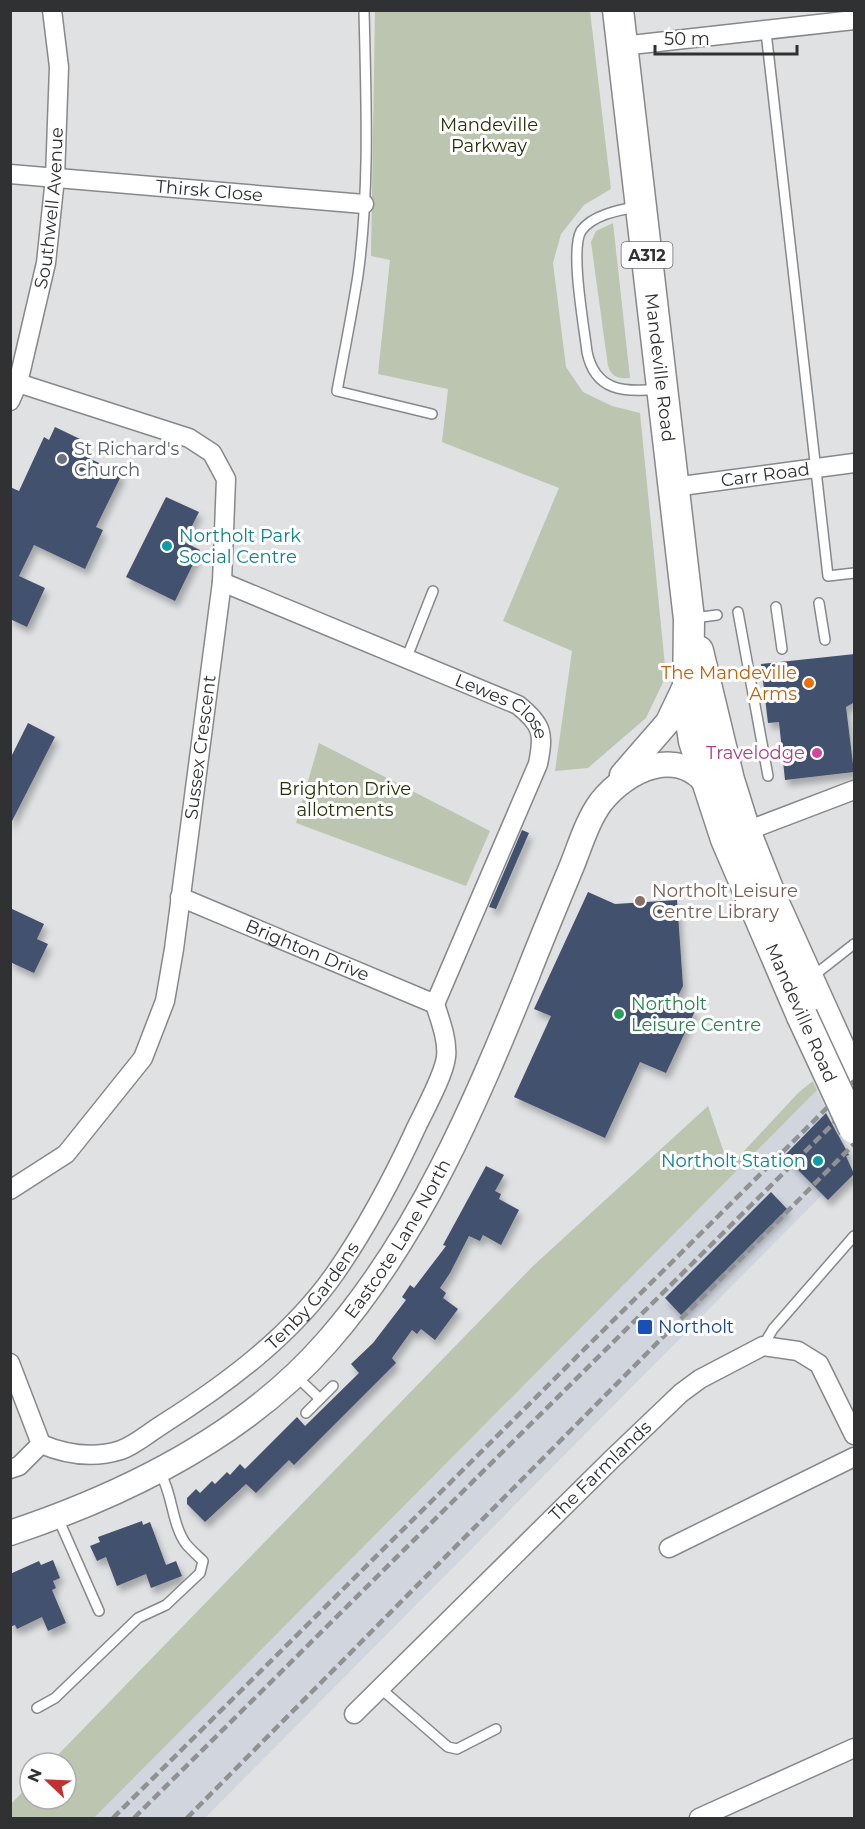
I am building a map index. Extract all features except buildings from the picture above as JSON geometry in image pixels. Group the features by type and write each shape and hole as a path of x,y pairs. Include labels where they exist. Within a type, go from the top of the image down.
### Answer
{"main road":[{"name":"Mandeville Road","path":"618,10 674,487 703,617 708,787 772,899 810,978 811,1011 855,1080"},
{"name":"Mandeville Road","path":"703,617 687,682 690,722 708,744 736,835 811,1011 855,1128"}],"street":[{"name":"Southwell Avenue","path":"10,401 18,383 46,263 55,178 59,67 52,10"},
{"path":"622,46 766,32 855,20"},
{"name":"Thirsk Close","path":"10,174 364,204"},
{"name":"Sussex Crescent","path":"10,1190 66,1154 143,1058 165,1001 174,950 222,582 226,480 212,453 189,438 18,383"},
{"name":"Carr Road","path":"674,487 816,470 855,463"},
{"name":"Lewes Close","path":"222,582 518,705 535,719 543,738 538,764 435,1004"},
{"name":"Eastcote Lane North","path":"10,1533 57,1516 159,1471 205,1443 277,1391 326,1344 362,1299 395,1250 436,1180 526,979 588,826 632,763 668,722 687,682"},
{"name":"Eastcote Lane North","path":"632,763 667,742 684,739 708,744"},
{"name":"Eastcote Lane North","path":"611,792 636,772 708,744"},
{"path":"661,764 686,768 697,774 708,787"},
{"path":"736,835 855,790"},
{"name":"Brighton Drive","path":"180,897 435,1004"},
{"name":"Tenby Gardens","path":"41,1444 63,1453 94,1455 122,1450 202,1400 253,1360 302,1315 336,1272 373,1213 428,1102 446,1057 443,1029 435,1004"},
{"path":"763,1346 798,1351 819,1364 855,1435"},
{"name":"The Farmlands","path":"354,1714 681,1393 700,1379 763,1346"},
{"path":"10,1364 41,1444 19,1466 10,1469"},
{"path":"669,1548 855,1457"},
{"path":"699,1818 855,1748"}],"lane":[{"path":"364,10 367,126 364,204 358,274 336,391 432,414"},
{"path":"766,32 828,576 855,573"},
{"path":"641,206 615,210 593,222 582,230 575,248 587,352 590,368 611,388 636,392 663,389"},
{"path":"407,657 433,591"},
{"path":"819,603 825,640"},
{"path":"776,608 782,649"},
{"path":"738,612 768,776"},
{"path":"810,978 855,944"},
{"path":"763,1346 773,1329 855,1236"},
{"path":"294,1374 320,1400"},
{"path":"306,1413 333,1386"},
{"path":"37,1708 55,1698 138,1618 166,1605 200,1573 203,1561 186,1544 180,1534 166,1482 159,1471"},
{"path":"57,1516 99,1611"},
{"path":"380,1688 448,1747 457,1749 496,1729"}],"shaded area":[{"path":"817,1090 837,1135 839,1134 849,1155 846,1156 854,1174 827,1200 822,1195 205,1818 94,1818"}],"green space":[{"name":"Mandeville Parkway","path":"375,11 590,11 611,189 584,205 561,234 553,263 566,367 583,392 612,406 640,413 666,676 646,718 588,768 555,771 572,651 503,621 559,488 442,442 448,389 378,374 390,260 371,256"},
{"path":"613,223 630,378 616,376 611,373 608,366 591,242 596,231"},
{"name":"Brighton Drive allotments","path":"319,743 490,831 466,886 296,823"},
{"path":"813,1081 817,1090 94,1818 11,1818 11,1804 18,1797 18,1811 78,1811 78,1751 62,1751 533,1266 708,1106 729,1167 799,1092"}],"railway":[{"path":"113,1818 854,1081"},
{"path":"134,1818 854,1103"},
{"path":"187,1818 854,1144"}],"place":[{"name":"St Richard's Church","path":"62,459"},
{"name":"Northolt Park Social Centre","path":"167,546"},
{"name":"The Mandeville Arms","path":"809,683"},
{"name":"Travelodge","path":"817,753"},
{"name":"Northolt Leisure Centre Library","path":"640,901"},
{"name":"Northolt Leisure Centre","path":"619,1014"},
{"name":"Northolt Station","path":"818,1161"},
{"name":"Northolt","path":"645,1327"}]}
